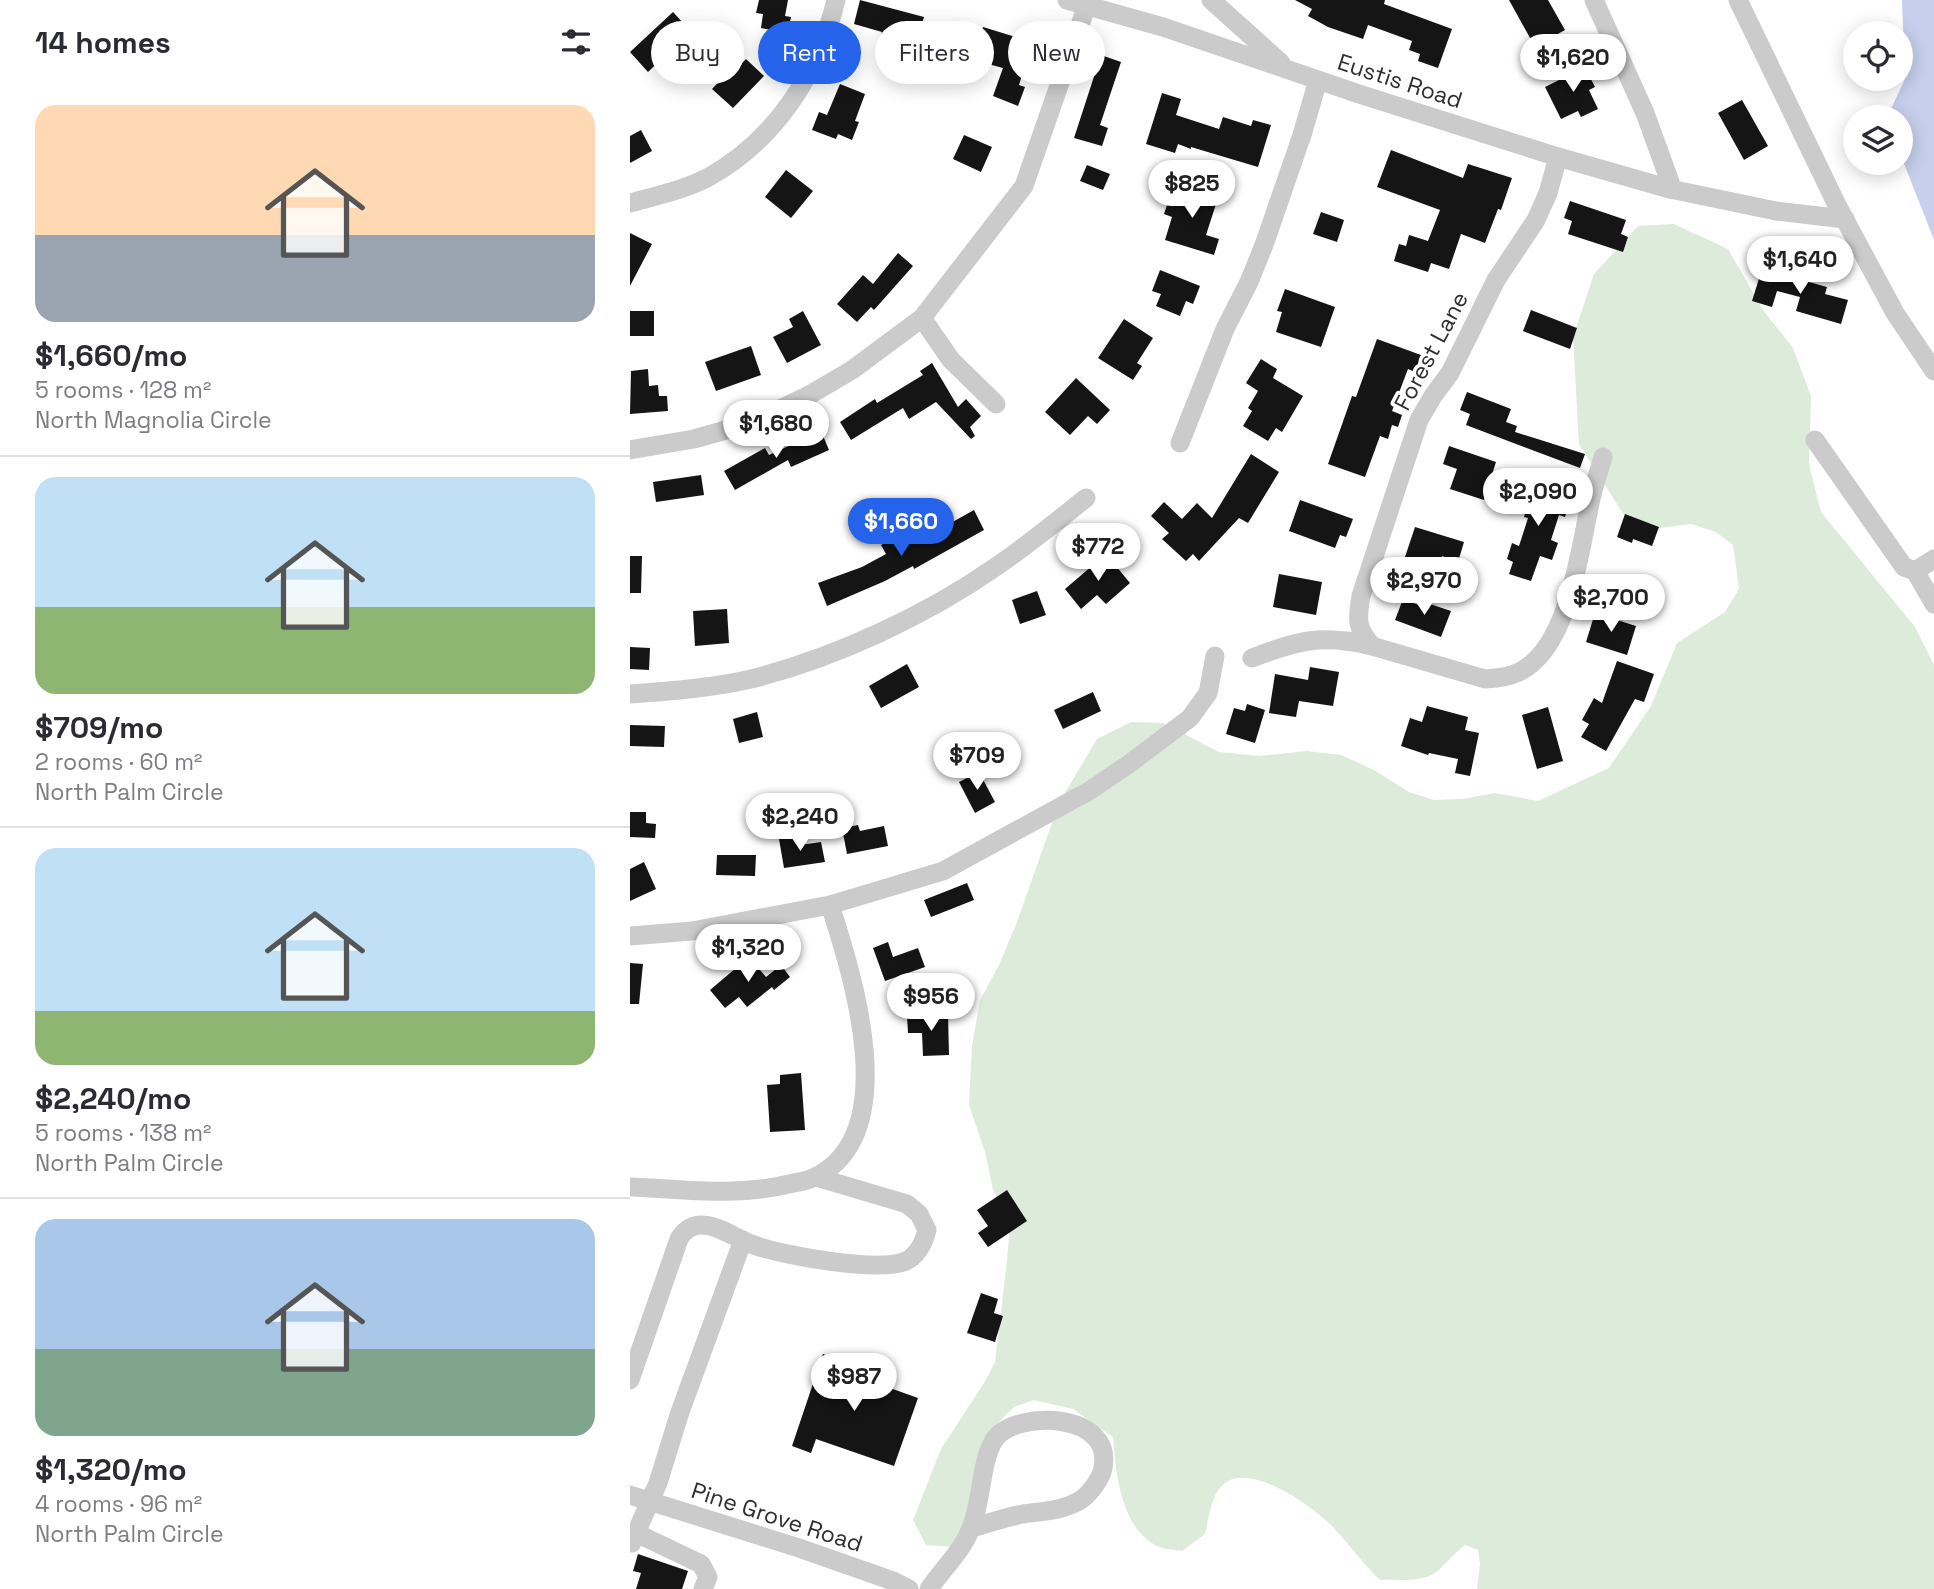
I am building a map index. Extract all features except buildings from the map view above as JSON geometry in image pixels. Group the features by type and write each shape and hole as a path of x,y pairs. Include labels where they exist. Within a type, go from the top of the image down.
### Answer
{"street":[{"path":"630,203 680,189 706,178 733,162 757,142 791,105 808,78 836,0"},
{"name":"Eustis Road","path":"1067,0 1163,27 1558,157 1670,189 1776,211 1845,219"},
{"path":"1211,0 1288,69"},
{"path":"1594,0 1645,113 1670,182 1670,189"},
{"path":"1738,0 1845,219 1895,313 1934,371"},
{"path":"630,450 694,439 740,426 774,412 852,370 922,318 1024,186 1087,5"},
{"path":"1180,443 1225,329 1264,245 1303,135 1318,80"},
{"name":"Forest Lane","path":"1372,646 1358,625 1361,596 1419,420 1457,361 1496,279 1536,220 1548,193 1558,157"},
{"path":"922,318 951,360 996,404"},
{"path":"1815,440 1904,567 1915,571 1934,604"},
{"path":"1252,658 1302,641 1345,639 1485,678 1504,678 1523,670 1535,661 1548,644 1559,622 1573,583 1603,457"},
{"path":"630,694 706,687 752,679 857,642 909,619 954,594 997,566 1086,498"},
{"path":"1915,571 1934,559"},
{"path":"630,936 705,929 830,905 943,871 1089,792 1190,718 1208,693 1215,656"},
{"path":"630,1187 707,1192 757,1191 816,1177 835,1163 851,1144 861,1116 864,1087 861,1022 853,981 830,905"},
{"path":"630,1380 671,1260 683,1232 695,1226 703,1224 771,1251 858,1264 902,1262 917,1252 927,1230 919,1214 907,1204 816,1177"},
{"path":"704,1589 708,1577 701,1564 632,1538 658,1483 680,1412 743,1240"},
{"path":"929,1589 958,1554 972,1528 994,1440 1008,1427 1044,1421 1076,1424 1092,1431 1102,1444 1105,1460 1100,1476 1083,1499 1057,1511 1023,1514 972,1528"},
{"name":"Pine Grove Road","path":"630,1495 799,1548 909,1589"}],"green space":[{"path":"1674,224 1728,249 1763,310 1793,348 1811,396 1809,465 1821,512 1915,627 1934,665 1934,1589 1477,1589 1480,1564 1478,1550 1465,1545 1440,1569 1424,1578 1380,1580 1324,1518 1281,1489 1249,1478 1235,1478 1220,1488 1211,1507 1205,1534 1182,1551 1165,1548 1155,1545 1143,1536 1127,1512 1118,1482 1113,1437 1073,1409 1034,1400 1014,1407 993,1428 971,1525 953,1547 926,1545 913,1520 941,1449 995,1362 1007,1261 1010,1224 993,1190 985,1152 969,1105 972,1046 980,1000 999,965 1017,922 1059,803 1097,739 1131,722 1163,723 1219,752 1260,756 1307,751 1341,755 1374,770 1409,792 1434,800 1462,799 1495,793 1538,801 1609,768 1651,706 1677,643 1725,612 1739,589 1733,545 1716,532 1691,524 1653,529 1624,515 1579,444 1573,337 1594,274 1638,226"}],"water":[{"path":"1902,0 1934,0 1934,240 1908,175 1913,175 1913,105 1893,105 1899,91 1913,91 1913,21 1903,21"}]}
